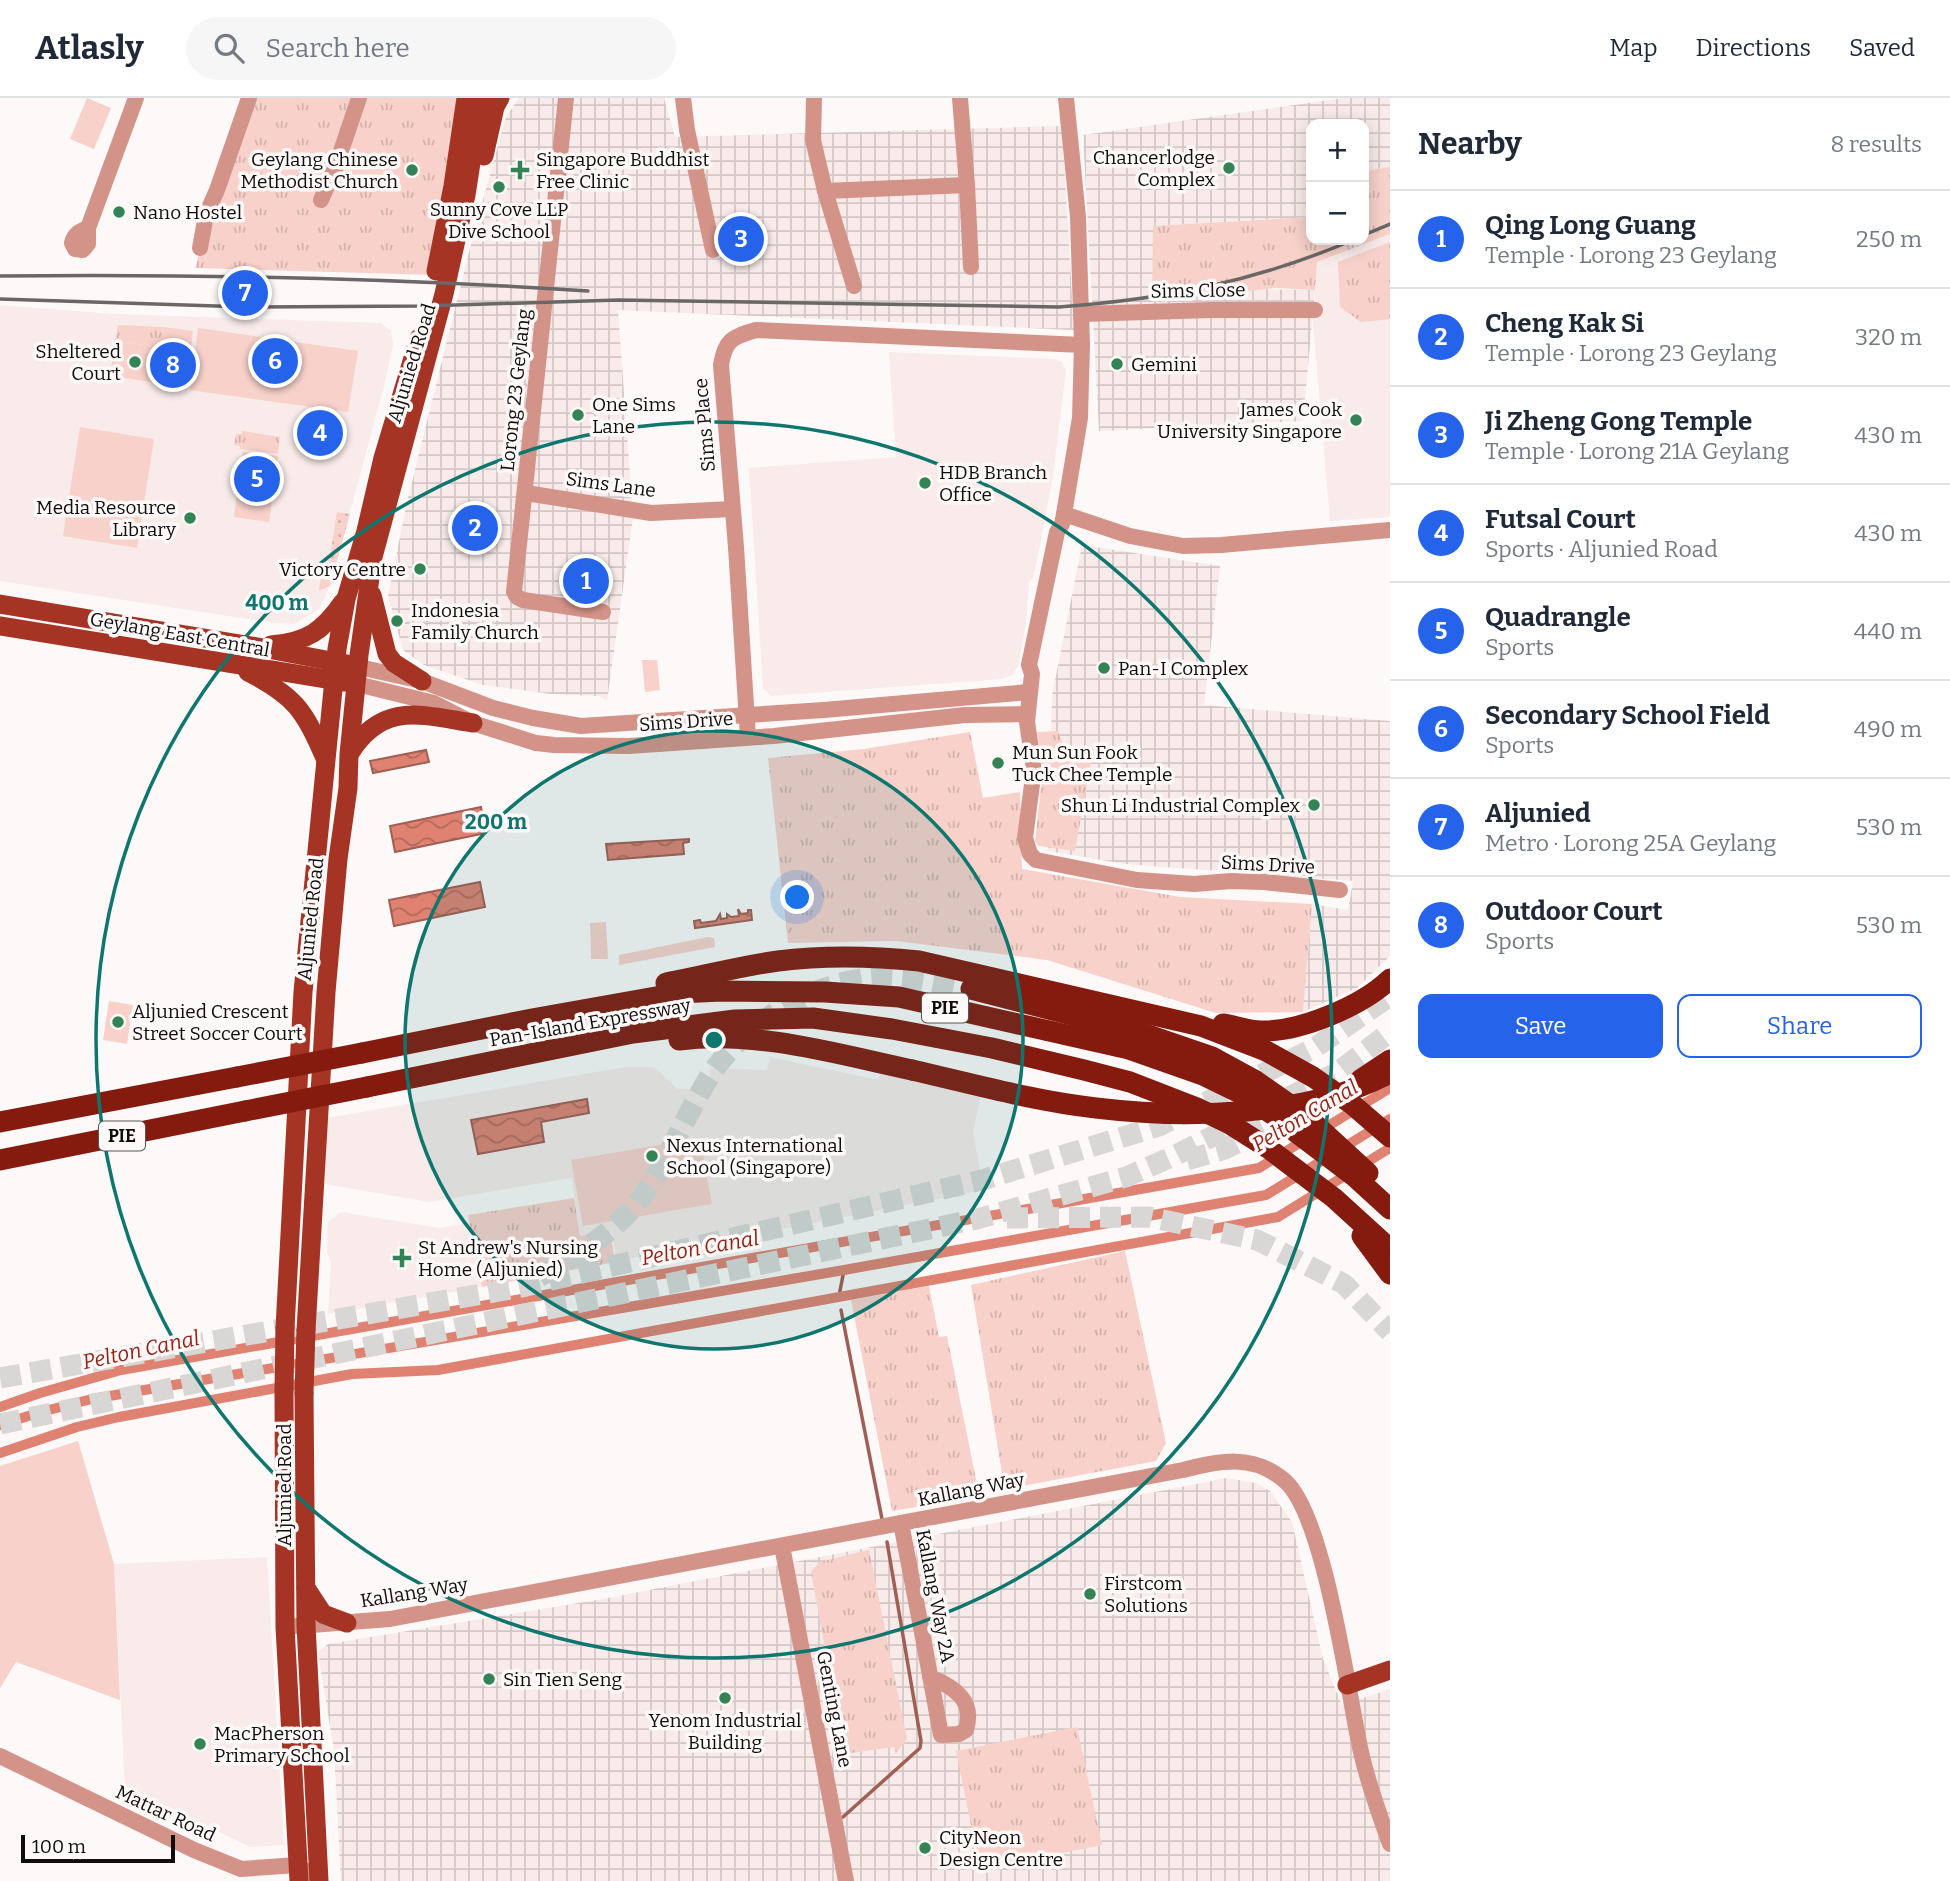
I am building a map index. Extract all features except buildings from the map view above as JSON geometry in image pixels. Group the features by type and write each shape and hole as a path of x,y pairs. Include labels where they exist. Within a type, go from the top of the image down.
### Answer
{"highway":[{"path":"635,1000 652,985 777,961 832,956 871,956 919,961 1201,1026 1266,1051 1312,1077 1353,1105 1390,1137"},
{"path":"1201,1026 1212,1022 1261,1031 1293,1028 1345,1009 1390,979"},
{"path":"971,989 1177,1044 1233,1068 1305,1128"},
{"name":"Pan-Island Expressway","path":"0,1122 678,993 825,992 899,997 1129,1049 1162,1059 1244,1095 1305,1128 1360,1174 1390,1209"},
{"name":"Pan-Island Expressway","path":"0,1160 584,1044 631,1048 642,1039 735,1020 813,1018 892,1029 992,1048 1130,1082 1198,1108 1268,1148 1330,1195 1390,1249"},
{"path":"642,1039 737,1040 809,1048 1045,1100 1096,1108 1202,1113 1273,1107 1324,1097 1370,1084 1390,1073"},
{"path":"1359,1081 1390,1060"},
{"path":"1330,1195 1390,1274"}],"main road":[{"path":"452,98 463,118"},
{"name":"Aljunied Road","path":"319,1881 294,1392 285,1328 303,992 326,759 346,599 383,458 433,286 453,186 466,98"},
{"name":"Aljunied Road","path":"298,1873 285,1627 294,1392 306,1329 326,992 338,859 348,788 358,675 381,522 444,294 466,195 481,98"},
{"path":"466,195 483,163 495,107 500,98"},
{"path":"370,584 387,654 394,663 422,681"},
{"path":"252,646 290,643 309,637 327,625 346,599"},
{"name":"Geylang East Central","path":"0,604 252,646 336,672"},
{"name":"Geylang East Central","path":"0,626 229,662 358,675"},
{"path":"229,662 270,683 302,709 326,759"},
{"path":"349,754 366,731 391,718 412,714 473,723"},
{"path":"305,1587 323,1614 347,1623"},
{"path":"1347,1685 1390,1670"}],"street":[{"path":"88,228 136,98"},
{"path":"200,248 206,215 249,98"},
{"path":"321,200 336,166 359,98"},
{"name":"Lorong 23 Geylang","path":"566,98 514,592 517,597 603,612"},
{"path":"683,98 687,130 713,250"},
{"path":"814,98 813,140 825,191 854,286"},
{"path":"960,98 971,267"},
{"path":"1027,718 1032,674 1038,665 1065,534 1063,519 1080,418 1082,314 1074,163 1066,98"},
{"path":"1072,98 1076,154 1074,163"},
{"path":"825,191 967,185"},
{"name":"Sims Close","path":"1082,314 1315,310"},
{"name":"Sims Place","path":"748,737 720,365 726,344 755,330 1082,345"},
{"name":"Sims Lane","path":"526,493 651,513 732,509"},
{"path":"1063,519 1183,546 1390,530"},
{"name":"Sims Drive","path":"358,675 422,681 493,708 581,726 747,716 1029,692"},
{"name":"Sims Drive","path":"358,675 434,703 473,723 536,743 554,745 629,746 855,729 991,713 1027,718 1034,769 1025,838 1030,855 1036,860 1137,880 1194,884 1264,882 1340,890"},
{"name":"Kallang Way","path":"285,1627 401,1618 1184,1470 1223,1460 1255,1465 1272,1472 1287,1483 1311,1525 1327,1587 1362,1755 1385,1813 1390,1844"},
{"name":"Kallang Way 2A","path":"890,1526 930,1677"},
{"name":"Genting Lane","path":"782,1546 846,1881"},
{"name":"Mattar Road","path":"0,1756 194,1850 241,1869 298,1873"},
{"path":"298,1873 319,1881"}],"shaded area":[{"path":"519,98 664,98 675,137 1062,126 1074,330 618,310 633,517 607,701 599,696 551,694 483,685 424,665 403,650 388,596 407,502 474,232 506,117"},
{"path":"1343,98 1390,98 1390,167 1369,170 1369,119 1306,119 1306,217 1153,226 1153,287 1315,290 1303,421 1099,431 1083,135"},
{"name":"James Cook University Singapore","path":"1390,234 1390,517 1330,521 1313,323 1317,262 1361,245 1369,245 1369,242"},
{"path":"0,305 115,314 381,323 391,331 393,344 384,386 330,586 319,609 294,624 274,623 0,581"},
{"path":"889,352 1054,359 1062,362 1066,370 1053,476 1037,561 1029,582 1026,623 1018,666 1013,675 1002,679 771,696 763,688 749,468 896,457"},
{"path":"1082,545 1220,566 1204,705 1390,721 1390,956 1357,988 1303,1012 1312,904 1348,910 1353,881 1125,864 1048,851 1052,696"},
{"name":"Nexus International School (Singapore)","path":"770,1057 879,1080 880,1074 981,1095 973,1133 984,1190 617,1261 611,1231 580,1236 572,1178 429,1202 325,1184 327,1118 625,1067 654,1067 678,1089 709,1088 710,1068 767,1070"},
{"name":"St Andrew's Nursing Home (Aljunied)","path":"341,1212 439,1228 468,1223 482,1287 328,1314 331,1263 327,1253 328,1222"},
{"path":"1227,1478 1256,1483 1270,1491 1292,1522 1323,1659 1342,1705 1390,1689 1390,1881 341,1881 334,1751 318,1652 328,1644 603,1599"},
{"name":"MacPherson Primary School","path":"267,1557 284,1845 250,1847 125,1787 114,1564"}],"green space":[{"path":"87,98 111,108 94,149 70,139"},
{"path":"249,98 466,98 436,275 195,268"},
{"path":"1390,167 1390,234 1369,242 1369,182 1369,170"},
{"path":"1306,217 1306,245 1361,245 1317,262 1315,290 1276,288 1152,300 1153,226"},
{"path":"1390,242 1390,319 1361,322 1340,307 1338,262"},
{"path":"118,325 163,327 161,347 115,341"},
{"path":"163,327 193,331 186,387 110,376 115,341 160,347"},
{"path":"198,328 358,351 348,412 190,390"},
{"path":"315,416 330,418 326,449 311,447"},
{"path":"80,427 154,439 137,548 63,536"},
{"path":"242,431 280,437 278,454 240,449 240,446 234,445 236,434 242,434"},
{"path":"243,452 278,456 269,522 234,517"},
{"path":"337,512 350,514 330,586 319,591 322,569 328,569"},
{"path":"642,660 657,660 660,690 645,692"},
{"path":"1058,731 1063,743 1070,750 1092,756 1075,851 1039,846 1035,842 1043,769 1037,732"},
{"path":"970,732 983,798 1020,792 1022,869 1180,897 1312,904 1303,1012 1216,1013 1047,960 896,941 788,943 768,758 864,749"},
{"path":"606,922 608,959 591,959 590,923"},
{"path":"714,938 715,947 619,965 619,955"},
{"name":"Aljunied Crescent Street Soccer Court","path":"109,1001 133,1005 127,1044 103,1040"},
{"path":"700,1138 712,1204 583,1226 571,1160"},
{"path":"574,1198 580,1236 610,1231 615,1262 482,1287 468,1215"},
{"path":"1125,1251 1166,1443 1156,1461 1022,1486 1002,1473 971,1285"},
{"path":"929,1286 939,1337 947,1336 977,1484 965,1499 892,1511 851,1300"},
{"path":"78,1441 114,1564 120,1700 16,1662 0,1688 0,1466"},
{"path":"869,1550 907,1739 896,1753 894,1747 844,1754 811,1572 819,1562"},
{"path":"1077,1727 1102,1845 980,1869 956,1751"}],"water":[{"path":"426,750 429,762 373,773 370,761"},
{"path":"481,807 486,833 395,852 390,826"},
{"path":"689,839 689,842 683,843 684,854 608,860 606,844"},
{"path":"480,882 485,907 394,926 389,900"},
{"path":"738,909 741,914 751,910 752,920 695,928 694,921 716,921 720,914 721,919 727,918 727,914 731,917 739,916"},
{"path":"587,1099 589,1113 541,1122 544,1142 478,1154 471,1120"}],"waterway":[{"name":"Pelton Canal","path":"1320,1131 1390,1088"},
{"name":"Pelton Canal","path":"0,1425 92,1399 1266,1195 1390,1119"},
{"name":"Pelton Canal","path":"0,1407 121,1370 1259,1168 1306,1139"},
{"name":"Pelton Canal","path":"0,1453 77,1427 119,1417 352,1374 438,1370 1278,1217 1390,1148"},
{"path":"839,1296 844,1270"},
{"path":"841,1310 882,1519"},
{"path":"843,1817 920,1748 887,1542"}],"tunnel":[{"path":"539,1277 597,1240 636,1205 663,1164 708,1079 723,1058 762,1022 809,994 861,979 896,977 971,989"},
{"path":"0,1378 522,1287 982,1180 1159,1126 1316,1047 1390,996"},
{"path":"0,1424 977,1219 1126,1177 1176,1155 1338,1072 1390,1032"},
{"path":"1187,1160 1225,1149 1295,1113"},
{"path":"1007,1218 1149,1217 1257,1240 1344,1284 1390,1332"}],"railway":[{"path":"1369,233 1390,224"},
{"path":"0,299 247,307 424,306 618,300 1059,307 1136,299 1209,286 1245,278 1341,245"},
{"path":"0,276 294,278 588,291"}],"place":[{"name":"Chancerlodge Complex","path":"1229,168"},
{"name":"Geylang Chinese Methodist Church","path":"412,170"},
{"name":"Singapore Buddhist Free Clinic","path":"520,170"},
{"name":"Sunny Cove LLP Dive School","path":"499,187"},
{"name":"Nano Hostel","path":"119,212"},
{"name":"Ji Zheng Gong Temple","path":"741,239"},
{"name":"Aljunied","path":"245,293"},
{"name":"Secondary School Field","path":"275,361"},
{"name":"Sheltered Court","path":"135,362"},
{"name":"Gemini","path":"1117,364"},
{"name":"Outdoor Court","path":"173,365"},
{"name":"One Sims Lane","path":"578,415"},
{"name":"James Cook University Singapore","path":"1356,420"},
{"name":"Futsal Court","path":"320,433"},
{"name":"Quadrangle","path":"257,479"},
{"name":"HDB Branch Office","path":"925,483"},
{"name":"Media Resource Library","path":"190,518"},
{"name":"Cheng Kak Si","path":"475,528"},
{"name":"Victory Centre","path":"420,569"},
{"name":"Qing Long Guang","path":"586,581"},
{"name":"Indonesia Family Church","path":"397,621"},
{"name":"Pan-I Complex","path":"1104,668"},
{"name":"Mun Sun Fook Tuck Chee Temple","path":"998,763"},
{"name":"Shun Li Industrial Complex","path":"1314,805"},
{"name":"Aljunied Crescent Street Soccer Court","path":"118,1022"},
{"name":"Nexus International School (Singapore)","path":"652,1156"},
{"name":"St Andrew's Nursing Home (Aljunied)","path":"402,1258"},
{"name":"Firstcom Solutions","path":"1090,1594"},
{"name":"Sin Tien Seng","path":"489,1679"},
{"name":"Yenom Industrial Building","path":"725,1698"},
{"name":"MacPherson Primary School","path":"200,1744"},
{"name":"CityNeon Design Centre","path":"925,1848"}]}
